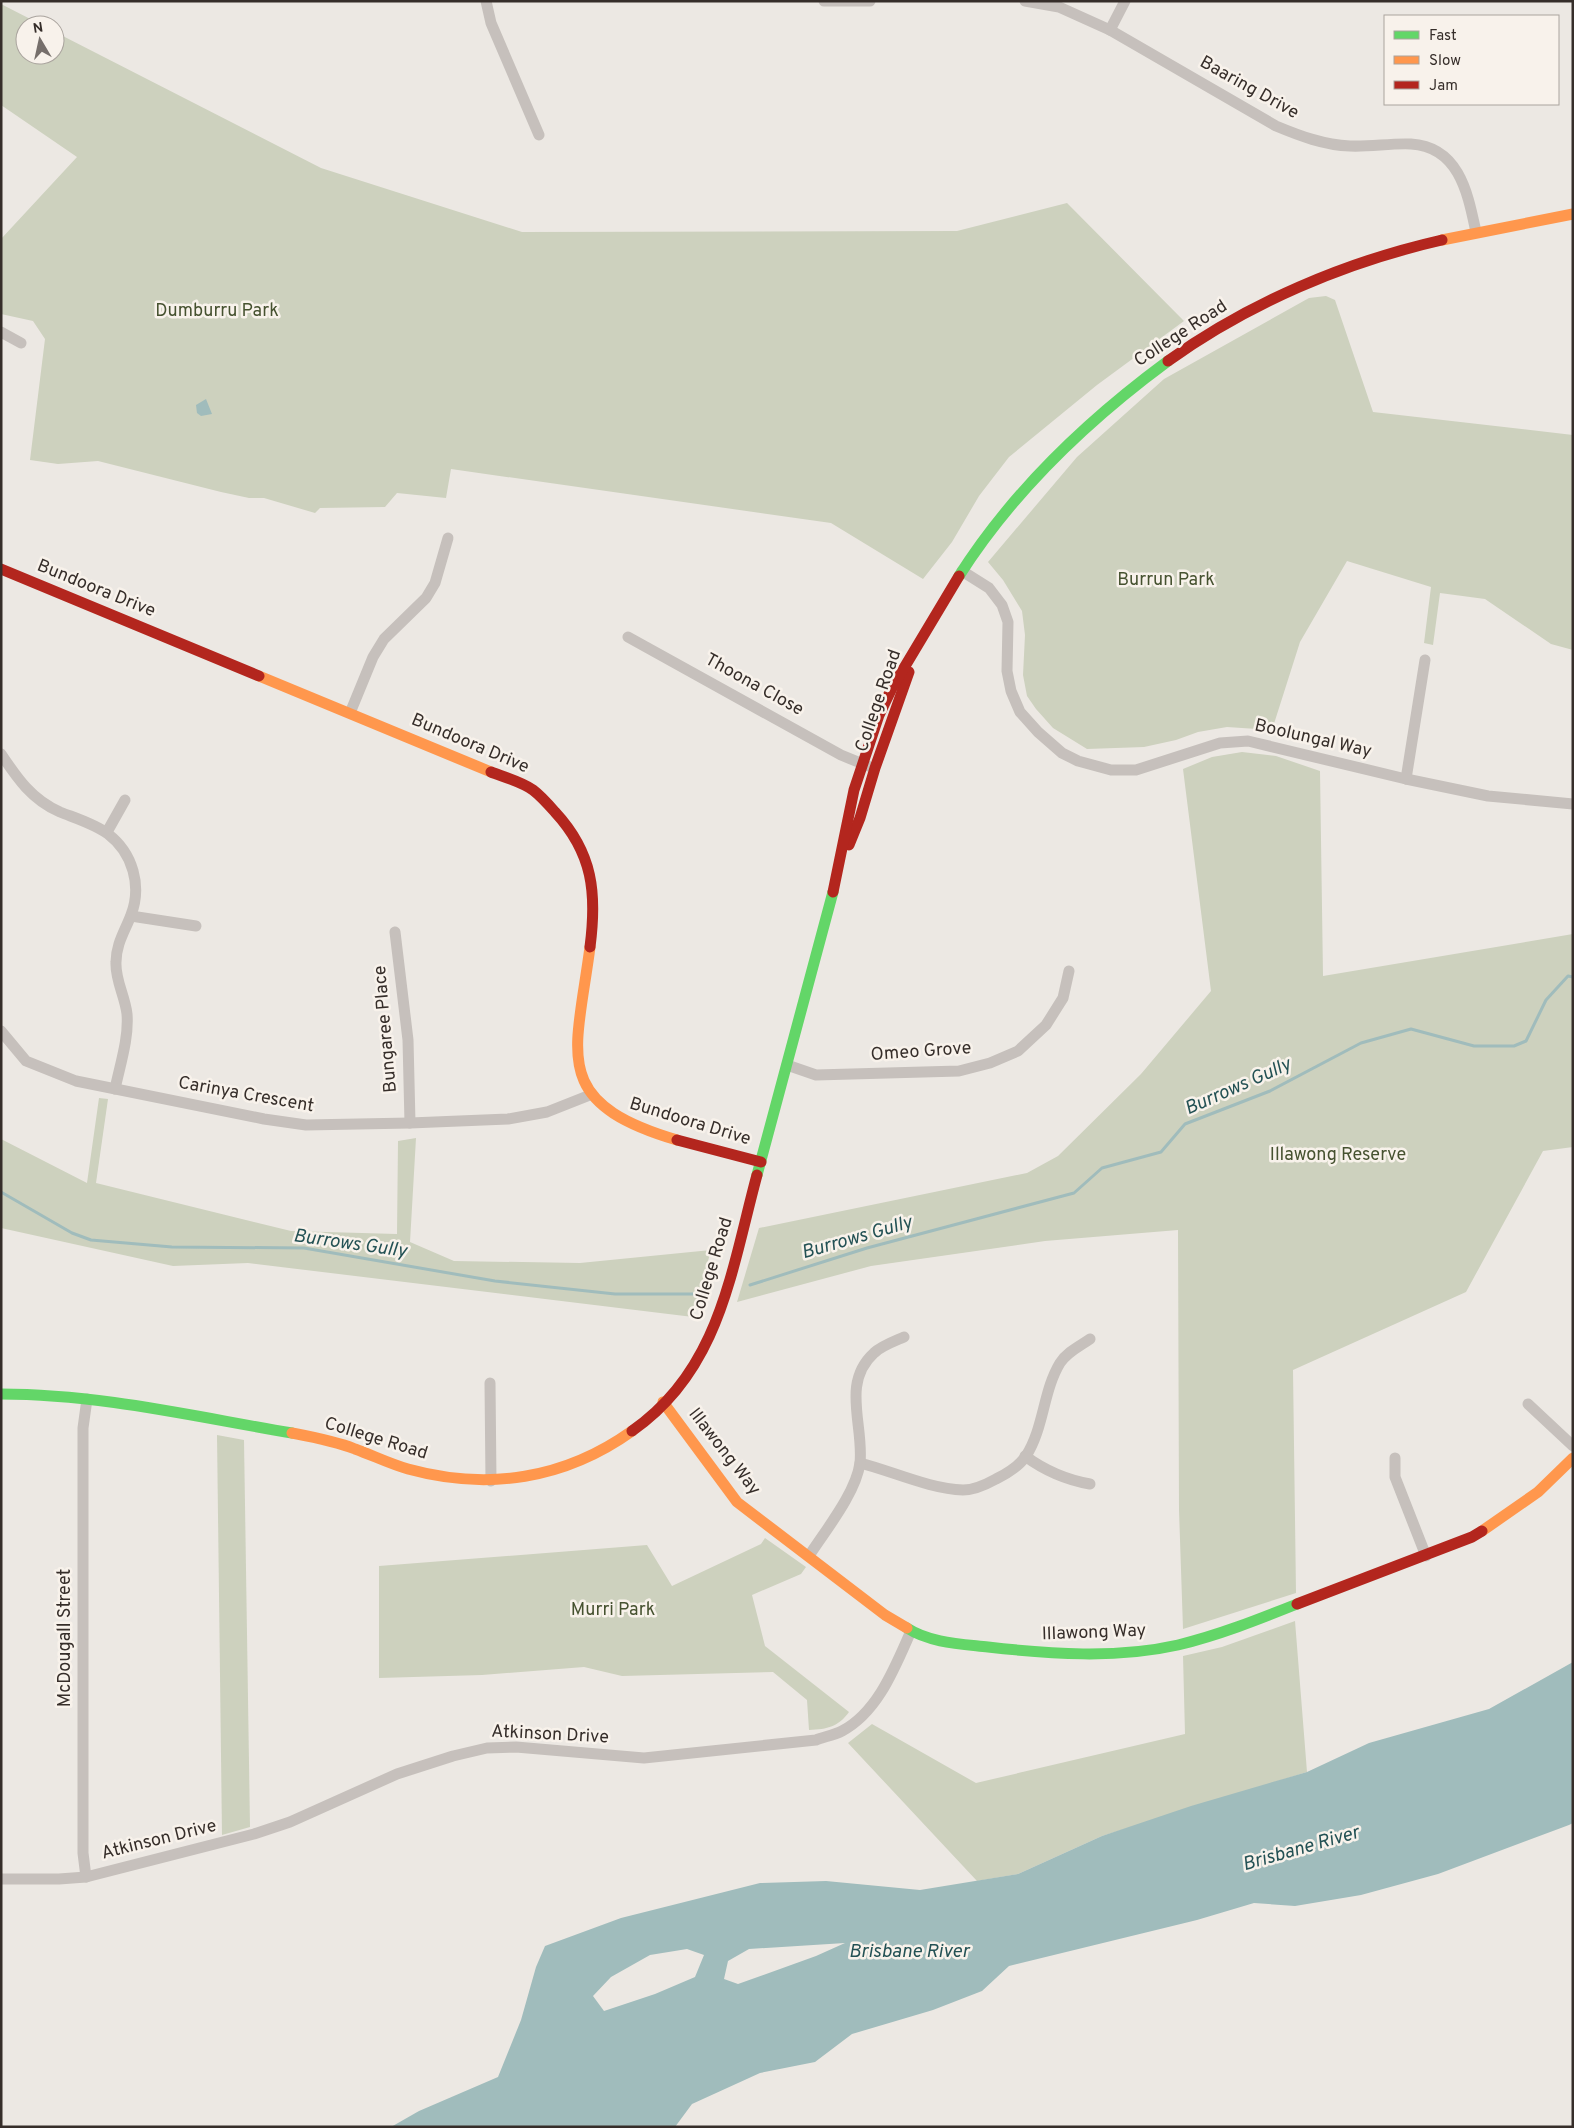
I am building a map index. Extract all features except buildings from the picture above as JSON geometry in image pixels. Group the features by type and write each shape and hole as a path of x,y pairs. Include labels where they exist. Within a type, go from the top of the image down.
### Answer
{"main road":[{"name":"College Road","path":"1,1394 46,1394 87,1399 309,1436 352,1448 407,1469 453,1479 491,1481 542,1474 587,1458 621,1439 648,1420 684,1382 702,1353 719,1317 839,868 848,814 878,717 894,682 962,571 1042,470 1085,427 1175,356 1218,328 1335,272 1390,253 1476,232 1573,214"},
{"name":"Bundoora Drive","path":"1,569 532,789 562,818 578,842 589,867 593,887 594,922 577,1040 579,1068 590,1095 602,1107 617,1117 643,1129 761,1162"},
{"name":"College Road","path":"839,868 860,818 874,768 917,646"},
{"name":"Illawong Way","path":"663,1402 737,1502 885,1615 910,1631 946,1642 1032,1652 1086,1654 1134,1652 1176,1645 1225,1632 1472,1537 1508,1515 1550,1483 1573,1458"}],"street":[{"path":"486,1 491,24 539,135"},
{"path":"824,1 870,1"},
{"name":"Baaring Drive","path":"1025,1 1059,7 1110,30 1276,126 1297,134 1323,143 1348,146 1419,145 1444,156 1456,168 1462,180 1476,232"},
{"path":"1110,30 1125,1"},
{"path":"1,332 21,343"},
{"path":"350,713 372,657 384,639 426,598 435,583 448,538"},
{"name":"Boolungal Way","path":"962,571 989,588 1002,605 1008,622 1008,671 1011,691 1020,712 1038,732 1062,753 1078,761 1110,770 1136,770 1152,767 1220,743 1248,741 1406,779 1488,796 1573,804"},
{"name":"Thoona Close","path":"628,637 841,755 863,764"},
{"path":"1406,779 1425,660"},
{"path":"1,754 19,781 38,800 57,811 107,832 119,843 128,856 134,872 137,894 131,916 120,938 116,959 116,972 127,1015 127,1030 115,1088"},
{"name":"College Road","path":"863,764 874,768"},
{"path":"107,832 125,800"},
{"path":"131,916 196,926"},
{"name":"Bungaree Place","path":"395,932 408,1040 410,1123"},
{"name":"Omeo Grove","path":"787,1065 816,1075 959,1071 990,1064 1018,1051 1046,1025 1063,998 1069,971"},
{"name":"Carinya Crescent","path":"1,1032 26,1061 76,1081 264,1119 306,1125 410,1123 508,1118 536,1115 590,1095"},
{"path":"809,1556 852,1485 860,1463 855,1392 861,1369 874,1352 904,1337"},
{"path":"860,1463 939,1486 965,1490 987,1484 1008,1473 1025,1456 1036,1432 1050,1383 1061,1361 1073,1350 1090,1339"},
{"path":"490,1383 491,1481"},
{"name":"McDougall Street","path":"86,1877 83,1853 83,1428 87,1399"},
{"path":"1528,1404 1573,1446"},
{"path":"1025,1456 1038,1465 1074,1481 1090,1484"},
{"path":"1395,1458 1396,1478 1426,1556"},
{"name":"Atkinson Drive","path":"1,1879 86,1877 254,1834 290,1822 397,1774 453,1756 487,1748 516,1747 644,1758 816,1740 842,1732 861,1717 877,1699 910,1631"}],"green space":[{"name":"Dumburru Park","path":"1,4 22,15 15,15 15,65 65,65 65,37 321,168 522,232 957,231 1067,203 1184,321 1097,385 1009,457 979,496 952,542 923,579 831,523 451,469 446,498 397,493 385,507 320,508 315,513 264,498 249,498 221,492 98,461 58,464 30,460 45,339 33,321 1,314 1,239 77,157 1,105"},
{"name":"Burrun Park","path":"1326,296 1335,300 1373,412 1573,435 1573,650 1551,644 1485,599 1440,593 1433,645 1424,643 1431,587 1347,561 1300,642 1272,730 1227,727 1198,732 1176,740 1144,747 1087,749 1053,728 1027,696 1023,675 1025,635 1022,611 1003,580 988,562 1077,457 1164,379 1309,298"},
{"name":"Illawong Reserve","path":"1242,752 1276,756 1320,771 1323,976 1573,934 1573,1147 1543,1151 1466,1292 1293,1370 1296,1593 1183,1629 1179,1510 1178,1230 1045,1241 871,1266 737,1302 759,1228 1027,1173 1058,1156 1141,1074 1211,991 1183,769 1212,757"},
{"path":"99,1098 108,1099 96,1183 291,1231 397,1234 398,1141 416,1138 410,1242 454,1261 580,1263 711,1250 693,1317 248,1263 173,1266 1,1228 1,1139 87,1183"},
{"path":"217,1435 244,1440 250,1827 222,1835"},
{"name":"Murri Park","path":"765,1538 806,1567 801,1574 752,1595 765,1646 849,1712 841,1721 832,1726 809,1730 807,1700 773,1672 622,1676 584,1667 482,1675 379,1678 379,1566 647,1545 672,1586 761,1544"},
{"path":"1295,1621 1307,1772 1102,1836 1018,1874 977,1881 848,1743 872,1724 976,1783 1185,1734 1183,1656 1222,1647"}],"water":[{"path":"206,399 212,414 201,416 197,413 196,405"},
{"name":"Brisbane River","path":"1573,1662 1573,1823 1438,1874 1361,1895 1295,1906 1254,1903 1197,1920 1009,1966 982,1991 933,2010 852,2034 815,2062 760,2073 692,2104 675,2127 391,2127 419,2111 498,2077 521,2020 536,1967 545,1946 621,1918 760,1883 826,1881 920,1890 1018,1874 1102,1836 1191,1806 1307,1772 1369,1743 1489,1709","holes":["845,1943 816,1956 738,1984 724,1979 728,1961 749,1949","687,1949 704,1955 695,1977 655,1994 604,2011 593,1996 611,1977 650,1955"]}],"waterway":[{"name":"Burrows Gully","path":"750,1285 867,1248 1074,1193 1102,1168 1161,1152 1185,1124 1270,1091 1361,1043 1411,1029 1474,1046 1514,1046 1526,1041 1546,1000 1568,976 1573,977"},
{"name":"Burrows Gully","path":"1,1192 72,1233 91,1240 172,1247 304,1248 495,1281 615,1294 705,1294"}],"traffic: fast":[{"path":"959,576 1003,515 1054,459 1109,408 1168,361"},
{"path":"757,1175 833,892"},
{"path":"1,1394 38,1395 111,1402 292,1433"},
{"path":"907,1628 936,1640 968,1645 1059,1653 1107,1654 1178,1645 1238,1627 1297,1604"}],"traffic: slow":[{"path":"1442,240 1573,214"},
{"path":"259,676 491,772"},
{"path":"590,947 580,1017 578,1046 580,1070 590,1091 607,1109 636,1125 677,1140"},
{"path":"663,1402 737,1502 885,1615 907,1628"},
{"path":"292,1433 340,1444 395,1465 438,1476 496,1479 525,1476 553,1470 580,1460 632,1431"},
{"path":"1482,1531 1538,1492 1573,1458"}],"traffic: jam":[{"path":"1168,361 1231,321 1299,287 1370,260 1442,240"},
{"path":"1,569 259,676"},
{"path":"833,892 854,790 879,715 892,688 959,576"},
{"path":"849,845 860,818 875,768 909,672"},
{"path":"491,772 529,787 550,806 568,827 585,858 592,891 593,909 590,947"},
{"path":"677,1140 761,1162"},
{"path":"632,1431 662,1406 685,1379 703,1349 718,1316 729,1282 757,1175"},
{"path":"1297,1604 1472,1537 1482,1531"}]}
